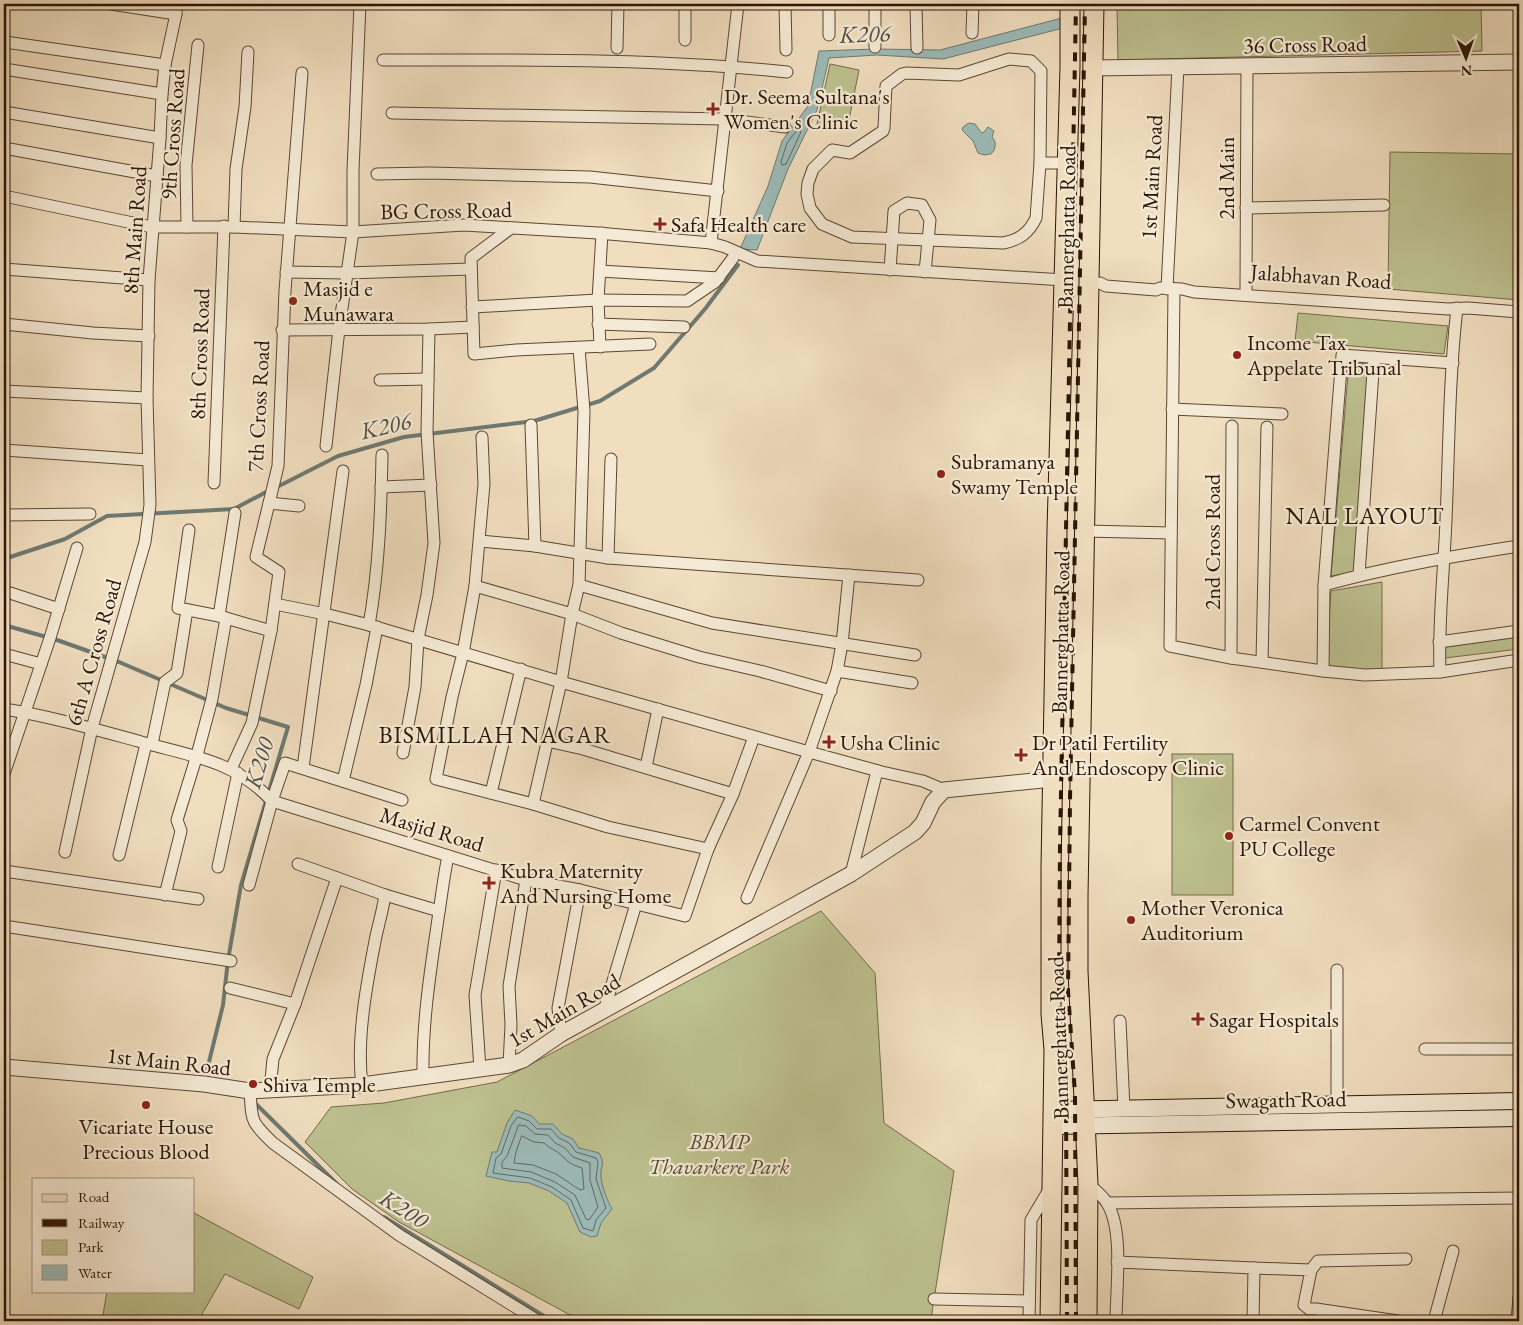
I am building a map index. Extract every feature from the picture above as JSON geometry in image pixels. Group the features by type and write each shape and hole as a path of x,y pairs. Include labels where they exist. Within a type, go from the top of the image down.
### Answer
{"main road":[{"name":"Bannerghatta Road","path":"1050,1321 1054,1118 1054,1049 1051,1014 1053,778 1070,4"},
{"name":"Bannerghatta Road","path":"1087,1321 1088,1184 1078,971 1079,780 1085,531 1095,283 1092,68 1094,4"},
{"path":"1053,778 1079,780"},
{"name":"Swagath Road","path":"1085,1118 1124,1109 1178,1116 1338,1105 1519,1101"},
{"name":"Swagath Road","path":"1054,1118 1178,1116 1519,1118"}],"street":[{"path":"111,4 176,9"},
{"path":"326,446 353,232 353,171 360,4"},
{"path":"617,48 618,4"},
{"path":"685,4 685,40"},
{"path":"711,243 738,4"},
{"path":"786,4 786,50"},
{"path":"829,4 829,35"},
{"path":"875,4 875,47"},
{"path":"916,4 917,48"},
{"path":"972,4 972,34"},
{"name":"8th Main Road","path":"148,460 149,280 152,227 165,66 176,9"},
{"path":"5,42 165,66"},
{"name":"9th Cross Road","path":"187,227 186,165 198,45"},
{"name":"8th Cross Road","path":"214,483 229,226 245,107 248,52"},
{"path":"383,60 557,60 730,66 787,72"},
{"path":"1007,60 1031,61 1041,71 1040,163 1036,218 1033,225 1023,236 1003,243 892,239 852,237 822,224 811,212 807,194 811,172 832,150 850,153 883,131 886,86 902,74 959,75 1007,60"},
{"name":"36 Cross Road","path":"1092,68 1519,62"},
{"name":"2nd Main","path":"1246,291 1247,66"},
{"name":"1st Main Road","path":"1178,67 1171,289 1170,646 1231,658"},
{"path":"4,69 162,94"},
{"name":"7th Cross Road","path":"218,867 234,771 252,724 271,631 279,572 256,557 278,466 282,330 302,73"},
{"path":"4,112 160,138"},
{"path":"392,113 725,119 785,127"},
{"path":"4,148 157,176"},
{"path":"1040,163 1066,163"},
{"path":"377,174 429,172 590,177 718,191"},
{"name":"BG Cross Road","path":"4,196 152,227 229,226 353,232 464,226 602,233 711,243 740,256 757,261 1064,280"},
{"path":"890,270 894,211 907,203 922,205 930,220 925,272"},
{"path":"1246,208 1384,205"},
{"path":"511,228 471,258 474,354 516,350 650,344"},
{"path":"600,347 598,300 602,233"},
{"path":"472,307 598,300 687,301 719,278 740,256"},
{"path":"4,269 149,280"},
{"path":"286,272 347,273 471,269"},
{"path":"600,271 719,278"},
{"name":"Jalabhavan Road","path":"1095,283 1156,285 1194,292 1519,312"},
{"name":"Jalabhavan Road","path":"1171,289 1193,288 1447,304 1469,313 1519,317"},
{"path":"1440,672 1438,642 1457,308"},
{"path":"4,324 93,333 149,336"},
{"path":"598,324 684,327"},
{"path":"282,330 473,327"},
{"path":"403,753 415,687 418,639 434,543 428,436 429,329"},
{"path":"533,804 561,682 572,614 579,585 584,411 579,348"},
{"path":"1323,671 1324,585 1342,355 1453,363"},
{"path":"1359,575 1374,357"},
{"path":"380,380 428,379"},
{"path":"4,391 147,398"},
{"path":"1172,409 1282,414"},
{"path":"531,425 535,546"},
{"name":"2nd Cross Road","path":"1231,658 1232,426"},
{"path":"1262,662 1267,427"},
{"path":"482,437 484,484 475,586 464,653 452,697 436,779 533,804 608,827 708,848"},
{"path":"4,450 148,460"},
{"path":"343,781 366,686 373,626 382,455"},
{"path":"608,558 611,459"},
{"name":"6th A Cross Road","path":"65,852 92,728 145,542 150,505 148,460"},
{"path":"304,768 343,471"},
{"path":"381,487 431,485"},
{"path":"269,504 299,506"},
{"path":"164,895 181,831 177,820 212,699 235,513"},
{"path":"4,515 90,514"},
{"path":"190,530 178,608 222,617 271,631"},
{"path":"1085,531 1171,533"},
{"path":"480,541 535,546 608,558 918,580"},
{"path":"1324,585 1359,575 1444,558 1519,546"},
{"path":"4,770 41,664 77,548"},
{"path":"747,898 809,752 831,690 842,644 850,575"},
{"path":"579,585 712,623 914,655"},
{"path":"475,586 572,614 621,633 699,657 831,690"},
{"path":"4,591 59,608"},
{"path":"275,604 373,626 754,737 924,782 944,790 1053,778"},
{"path":"119,855 165,682 177,672 187,610"},
{"path":"1438,642 1519,631"},
{"path":"4,654 41,664"},
{"path":"1231,658 1323,671 1377,675 1440,672 1519,660"},
{"path":"491,793 521,670"},
{"path":"837,671 912,683"},
{"path":"4,709 92,728 197,756 234,771 261,789 272,801"},
{"path":"646,767 658,709"},
{"name":"Masjid Road","path":"272,801 526,880 580,890 685,916 708,848 733,794 754,737"},
{"path":"547,741 583,749 733,794"},
{"path":"249,885 272,801 285,763 402,800"},
{"path":"851,874 877,771"},
{"name":"1st Main Road","path":"4,1067 204,1084 250,1091 362,1085 509,1065 523,1060 561,1034 851,874 915,832 923,823 933,802 944,790"},
{"path":"423,1077 422,1044 425,1009 440,892 448,856"},
{"path":"298,864 386,895 439,911"},
{"path":"480,1069 475,995 496,870"},
{"path":"4,871 198,899"},
{"path":"270,1090 273,1059 295,1004 337,878"},
{"path":"509,1065 512,1025 508,986 526,880"},
{"path":"561,1034 558,1008 580,890"},
{"path":"362,1085 360,1049 365,1006 373,955 386,895"},
{"path":"604,1011 636,904"},
{"path":"4,926 232,961"},
{"path":"1337,970 1338,1105"},
{"path":"230,988 295,1004"},
{"path":"1120,1021 1124,1109"},
{"path":"1425,1049 1519,1049"},
{"path":"250,1091 252,1118 257,1128 273,1142 399,1235 538,1321"},
{"path":"1029,1321 1031,1220 1053,1184"},
{"path":"1088,1184 1107,1203 1116,1227 1116,1321"},
{"path":"1107,1203 1519,1198"},
{"path":"1434,1321 1453,1251"},
{"path":"1398,1321 1309,1309 1304,1305 1311,1270 1318,1261 1406,1259"},
{"path":"1117,1262 1311,1270"},
{"path":"1253,1321 1254,1268"},
{"path":"1517,1321 1519,1297"},
{"path":"934,1299 1029,1301"},
{"path":"1314,1321 1316,1309"}],"green space":[{"path":"1117,4 1481,4 1482,51 1118,60"},
{"path":"830,64 859,70 847,130 817,124"},
{"path":"1390,152 1519,154 1519,300 1388,289"},
{"path":"1298,313 1448,326 1444,354 1295,341"},
{"path":"1349,363 1369,364 1355,572 1331,576"},
{"path":"1382,582 1382,670 1326,669 1331,591"},
{"path":"1519,636 1519,649 1445,658 1445,647"},
{"path":"1172,754 1233,754 1233,895 1172,895"},
{"name":"BBMP Thavarkere Park","path":"821,911 875,973 884,1123 954,1171 931,1319 892,1321 581,1321 399,1222 352,1189 305,1142 331,1107 384,1103 497,1082"},
{"path":"195,1214 313,1277 299,1309 225,1274 198,1321 102,1321 107,1292 195,1292"}],"water":[{"path":"1062,18 1063,28 943,59 877,55 829,58 817,110 788,169 757,250 740,249 768,186 782,141 808,106 819,51 876,49 940,50"},
{"path":"969,123 975,124 983,133 988,127 994,131 992,137 995,141 995,146 991,154 984,155 978,153 973,141 962,130"},
{"path":"515,1110 532,1116 539,1124 553,1124 562,1134 573,1139 579,1148 599,1153 602,1163 602,1185 612,1209 601,1223 597,1236 591,1237 580,1232 567,1203 549,1191 529,1183 486,1176 492,1152 497,1152 507,1123"}],"waterway":[{"name":"K206","path":"275,488 338,456 404,437 534,421 600,401 654,368 705,309 738,265"},
{"name":"K206","path":"4,559 65,539 107,516 234,509 268,491"},
{"name":"K200","path":"4,625 57,640 119,662 226,708 288,727 241,885 228,960 223,1005 206,1074"},
{"name":"K200","path":"256,1104 336,1183"},
{"name":"K200","path":"384,1217 552,1321"}],"railway":[{"path":"1067,1321 1066,1094 1059,991 1076,4"},
{"path":"1076,1321 1075,1094 1068,991 1085,4"}],"place":[{"name":"Dr. Seema Sultana's Women's Clinic","path":"713,109"},
{"name":"Safa Health care","path":"660,224"},
{"name":"Masjid e Munawara","path":"293,301"},
{"name":"Income Tax Appelate Tribunal","path":"1237,355"},
{"name":"Subramanya Swamy Temple","path":"941,474"},
{"name":"Usha Clinic","path":"829,742"},
{"name":"Dr Patil Fertility And Endoscopy Clinic","path":"1021,755"},
{"name":"Carmel Convent PU College","path":"1229,836"},
{"name":"Kubra Maternity And Nursing Home","path":"489,883"},
{"name":"Mother Veronica Auditorium","path":"1131,920"},
{"name":"Sagar Hospitals","path":"1198,1019"},
{"name":"Shiva Temple","path":"253,1084"},
{"name":"Vicariate House Precious Blood","path":"146,1105"}],"district":[{"name":"NAL LAYOUT","path":"1365,516"},
{"name":"BISMILLAH NAGAR","path":"495,735"}]}
